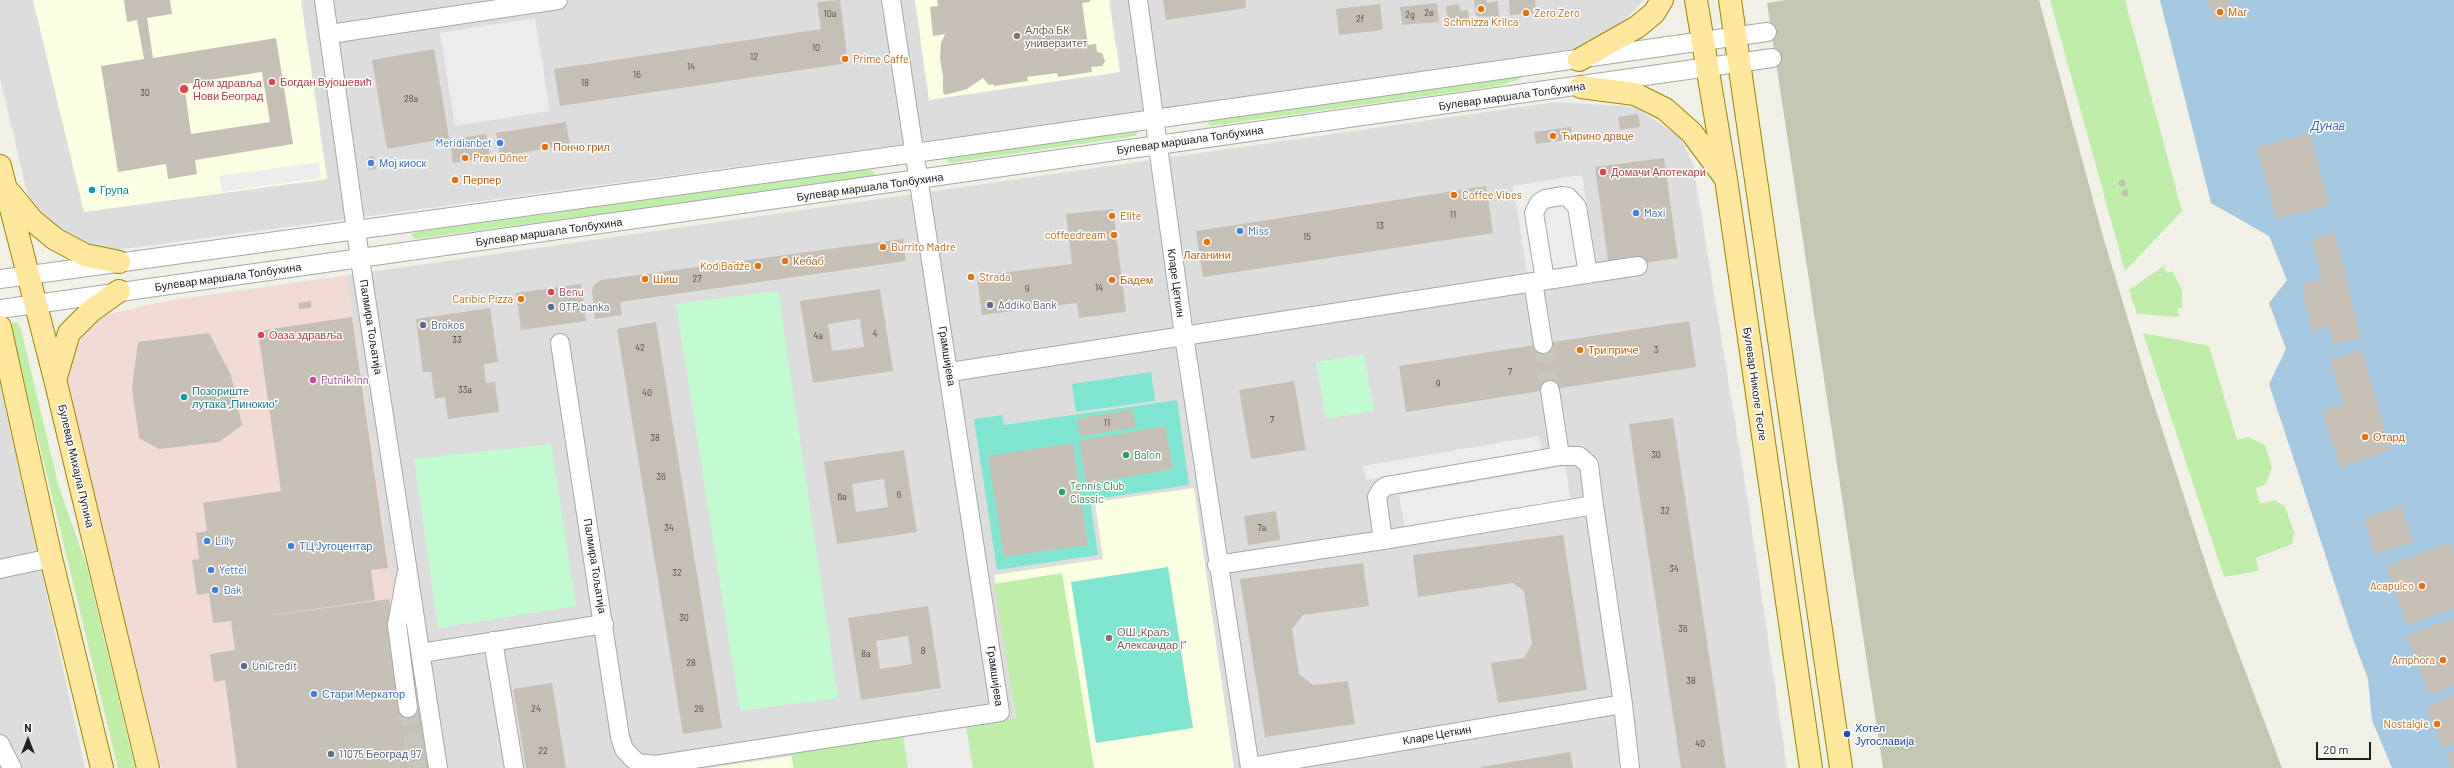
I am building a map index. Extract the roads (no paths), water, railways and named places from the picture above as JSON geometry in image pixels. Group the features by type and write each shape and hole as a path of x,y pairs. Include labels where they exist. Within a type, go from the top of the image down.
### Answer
{"main road":[{"path":"1579,60 1637,26 1654,13 1662,0"},
{"name":"Булевар Николе Тесле","path":"1696,0 1726,179 1811,768"},
{"path":"1730,0 1841,768"},
{"path":"1581,87 1635,94 1665,109 1692,133 1726,179"},
{"name":"Булевар Михајла Пупина","path":"0,166 35,304 56,379 148,768"},
{"path":"5,187 32,220 55,239 85,255 119,262"},
{"path":"56,379 69,334 91,311 119,291"},
{"path":"0,327 7,382 102,768"}],"street":[{"name":"Палмира Тољатија","path":"324,0 330,34 360,259 438,768"},
{"path":"330,34 558,0"},
{"name":"Грамшијева","path":"891,0 950,372 1000,712"},
{"name":"Кларе Цеткин","path":"1138,0 1217,565 1250,768 1623,704"},
{"path":"0,279 915,153 1154,118 1579,60 1767,32"},
{"name":"Булевар маршала Толбухина","path":"0,309 119,291 360,259 920,180 1157,144 1581,87 1772,58"},
{"path":"1543,344 1534,213 1539,203 1545,199 1562,196 1568,197 1577,207 1588,274"},
{"path":"950,372 1638,266"},
{"name":"Палмира Тољатија","path":"560,343 620,737 624,749 632,758 638,763 655,765 1000,712"},
{"path":"1550,390 1560,456"},
{"path":"1383,540 1377,498 1381,490 1386,486 1560,456 1573,455 1584,458 1589,465 1623,704 1630,768"},
{"path":"1217,565 1383,540 1594,505"},
{"path":"0,569 51,558"},
{"path":"408,569 401,596 397,625 408,708"},
{"name":"Палмира Тољатија","path":"421,653 604,624"},
{"path":"493,641 514,768"},
{"path":"0,744 12,768"}],"water":[{"name":"Дунав","path":"2160,0 2454,0 2454,768 2392,768 2372,720 2368,679 2352,636 2269,384 2286,349 2269,303 2287,280 2269,236 2211,203"}],"tunnel":[{"path":"1543,344 1550,390"},
{"path":"408,708 417,768"}],"place":[{"name":"Schmizza Krilca","path":"1481,9"},
{"name":"Маг","path":"2220,12"},
{"name":"Zero Zero","path":"1526,13"},
{"name":"Алфа БК универзитет","path":"1017,36"},
{"name":"Prime Caffe","path":"845,59"},
{"name":"Богдан Вујошевић","path":"272,82"},
{"name":"Дом здравља Нови Београд","path":"184,89"},
{"name":"Ћирино дрвце","path":"1553,136"},
{"name":"Meridianbet","path":"500,143"},
{"name":"Пончо грил","path":"545,147"},
{"name":"Pravi Döner","path":"465,158"},
{"name":"Мој киоск","path":"371,163"},
{"name":"Домачи Апотекари","path":"1603,172"},
{"name":"Перпер","path":"455,180"},
{"name":"Група","path":"92,190"},
{"name":"Coffee Vibes","path":"1454,195"},
{"name":"Maxi","path":"1636,213"},
{"name":"Elite","path":"1112,216"},
{"name":"Miss","path":"1240,231"},
{"name":"coffeedream","path":"1114,235"},
{"name":"Лаганини","path":"1207,242"},
{"name":"Burrito Madre","path":"883,247"},
{"name":"Кебаб","path":"785,261"},
{"name":"Kod Badže","path":"758,266"},
{"name":"Strada","path":"971,277"},
{"name":"Шиш","path":"645,279"},
{"name":"Бадем","path":"1112,280"},
{"name":"Benu","path":"551,292"},
{"name":"Caribic Pizza","path":"521,299"},
{"name":"Addiko Bank","path":"990,305"},
{"name":"OTP banka","path":"551,307"},
{"name":"Brokos","path":"423,325"},
{"name":"Оаза здравља","path":"261,335"},
{"name":"Три приче","path":"1580,350"},
{"name":"Putnik Inn","path":"313,380"},
{"name":"Позориште лутака „Пинокио”","path":"184,397"},
{"name":"Отард","path":"2365,437"},
{"name":"Balon","path":"1126,455"},
{"name":"Tennis Club Classic","path":"1062,492"},
{"name":"Lilly","path":"207,541"},
{"name":"ТЦ Југоцентар","path":"291,546"},
{"name":"Yettel","path":"211,570"},
{"name":"Acapulco","path":"2422,586"},
{"name":"Đak","path":"215,590"},
{"name":"ОШ „Краљ Александар I”","path":"1109,638"},
{"name":"Amphora","path":"2443,660"},
{"name":"UniCredit","path":"244,666"},
{"name":"Стари Меркатор","path":"314,694"},
{"name":"Nostalgie","path":"2437,724"},
{"name":"Хотел Југославија","path":"1847,734"},
{"name":"11075 Београд 97","path":"331,754"}]}
